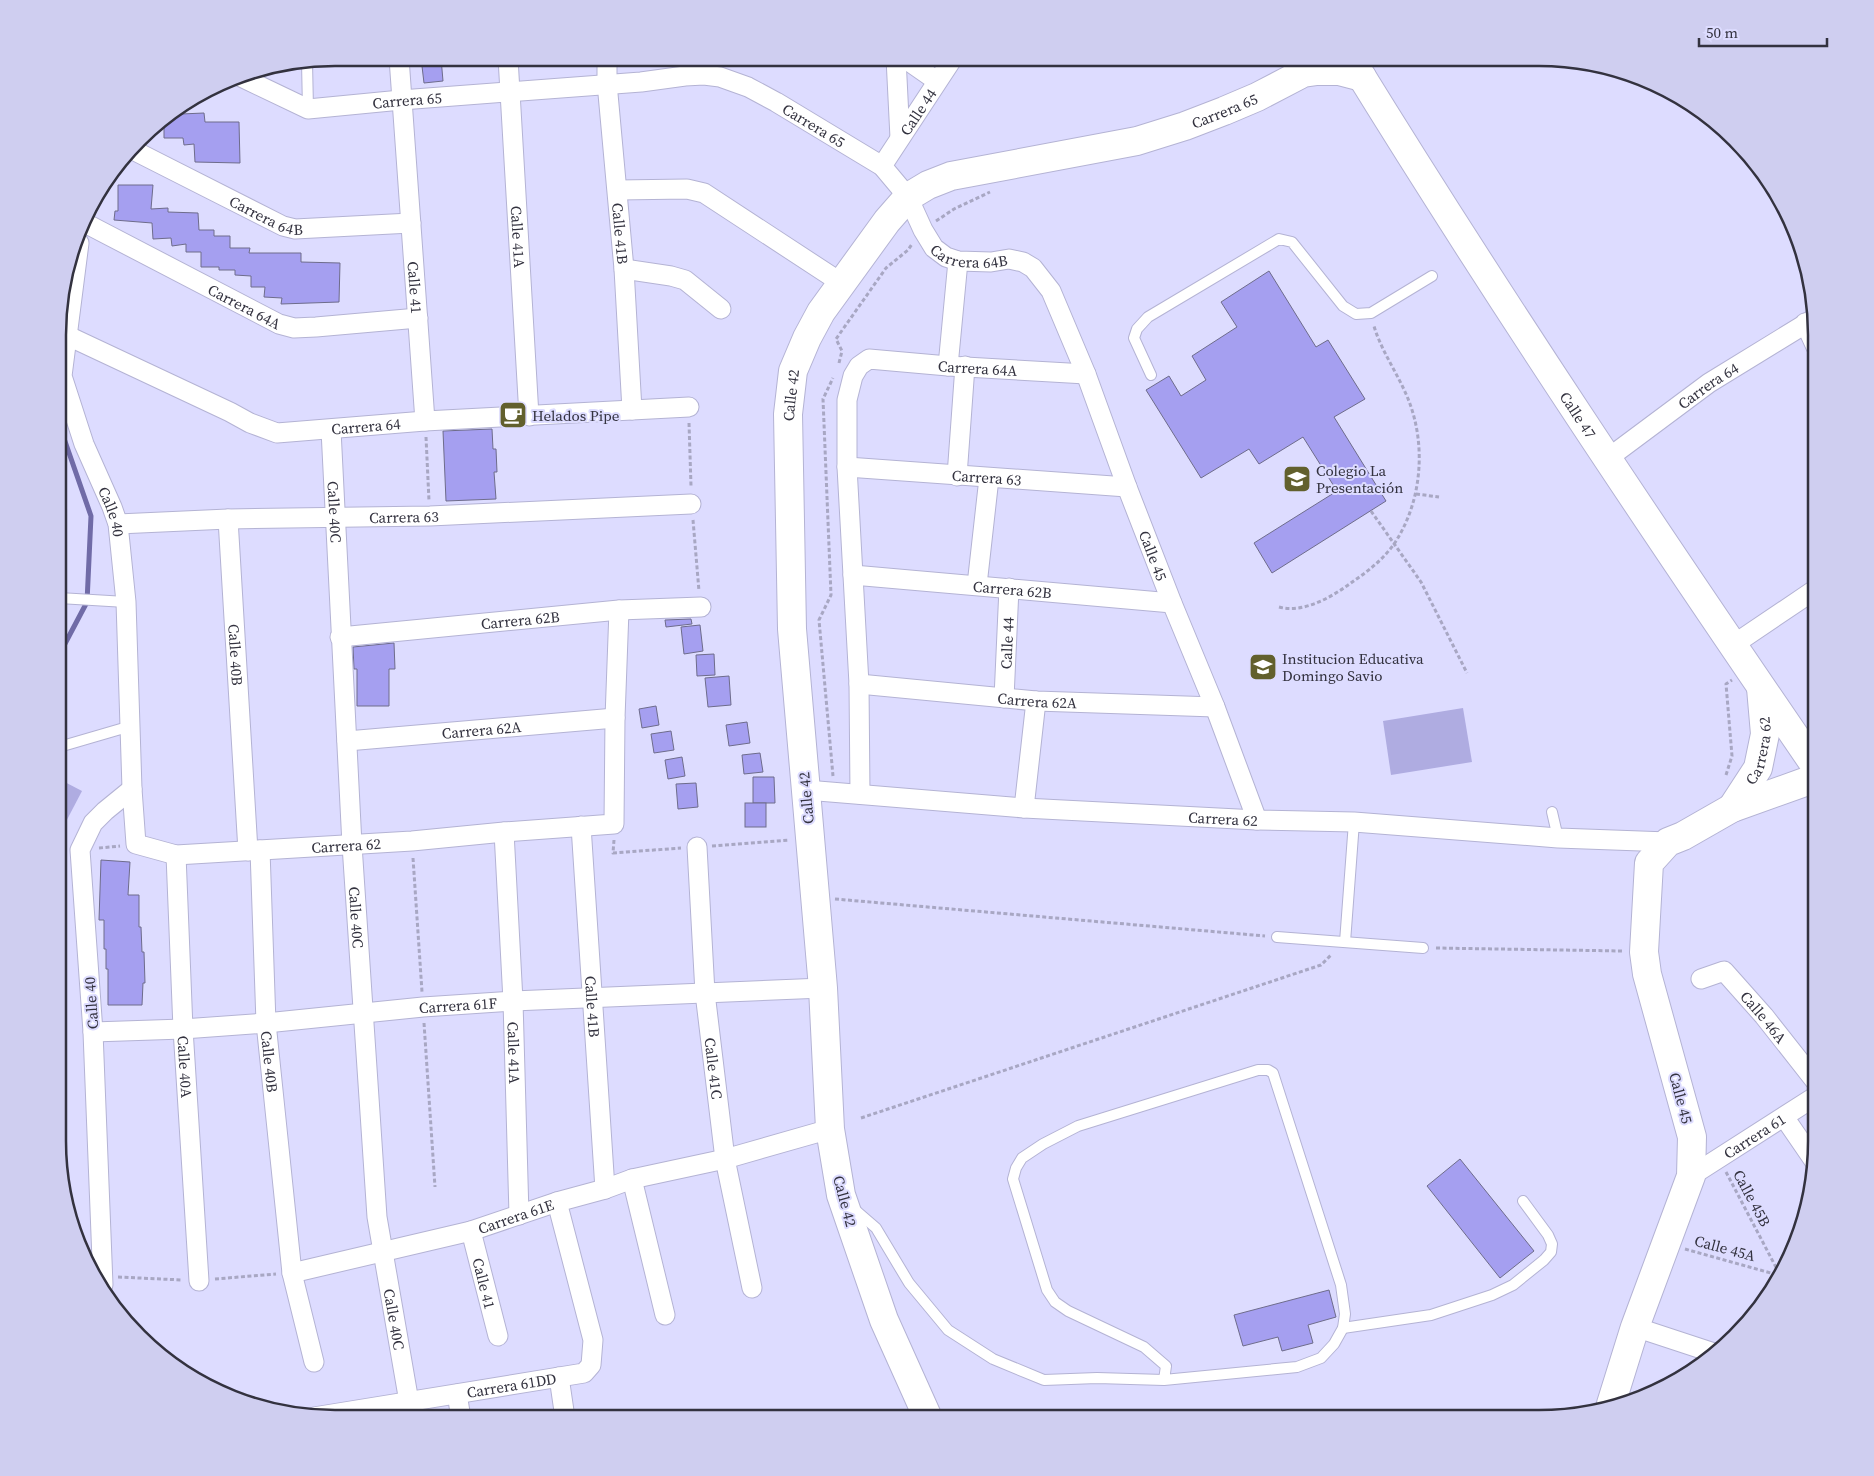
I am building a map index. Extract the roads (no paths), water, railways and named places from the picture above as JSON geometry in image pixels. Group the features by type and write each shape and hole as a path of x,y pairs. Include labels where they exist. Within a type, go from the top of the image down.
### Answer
{"street":[{"name":"Calle 41","path":"399,66 425,421"},
{"name":"Calle 41A","path":"509,66 529,416"},
{"name":"Calle 41B","path":"607,66 624,270 632,410"},
{"path":"896,66 900,138"},
{"path":"915,66 937,81"},
{"name":"Calle 44","path":"882,166 947,66"},
{"name":"Carrera 65","path":"308,109 607,83 641,82 685,76 704,75 720,77 748,87 776,102 882,166 908,197 928,185 951,176 1137,141 1185,126 1257,97 1307,66 1317,71 1339,71 1356,67"},
{"name":"Calle 47","path":"1356,67 1471,252 1607,459 1808,755"},
{"path":"249,81 308,109"},
{"name":"Carrera 64B","path":"138,153 283,226 296,229 411,223"},
{"path":"618,190 687,189 704,193 843,284"},
{"name":"Carrera 64B","path":"908,197 923,230 934,248 946,257 958,261 991,262 1009,259 1024,262 1033,268 1051,291"},
{"name":"Calle 42","path":"908,197 887,221 822,312 806,338 793,371 788,414 792,629 806,790 824,905 823,988 830,1129 841,1195 884,1320 924,1410"},
{"name":"Carrera 64A","path":"90,225 279,324 294,328 418,318"},
{"name":"Calle 40","path":"66,335 76,261"},
{"path":"957,476 958,261"},
{"path":"624,270 671,276 685,280 722,309"},
{"name":"Calle 45","path":"1051,291 1086,374 1126,487 1215,707 1257,820"},
{"name":"Carrera 64","path":"1607,459 1709,383 1807,323"},
{"name":"Carrera 64","path":"66,335 250,423 276,433 425,421 689,407"},
{"name":"Carrera 64A","path":"847,467 847,400 853,376 858,366 869,359 1086,374"},
{"name":"Calle 40","path":"66,388 84,444 118,524 118,602 131,726 132,789 136,844"},
{"name":"Calle 40C","path":"331,430 352,845 377,1217 409,1402"},
{"path":"847,467 859,684 860,794"},
{"name":"Carrera 63","path":"847,467 1126,487"},
{"path":"977,585 989,478"},
{"name":"Carrera 63","path":"118,524 228,519 430,516 691,504"},
{"name":"Calle 40B","path":"228,519 266,1023 292,1273"},
{"name":"Carrera 62B","path":"853,575 1172,603"},
{"name":"Calle 44","path":"1004,698 1009,588"},
{"path":"1733,645 1808,594"},
{"name":"Carrera 62B","path":"340,637 619,610 700,607"},
{"path":"615,718 619,610"},
{"name":"Carrera 62","path":"1732,808 1758,768 1766,734 1755,677"},
{"name":"Carrera 62A","path":"859,684 1036,701 1215,707"},
{"path":"1024,808 1036,701"},
{"name":"Carrera 62","path":"136,844 176,855 412,841 614,824 615,718"},
{"name":"Carrera 62A","path":"347,741 615,718"},
{"path":"1644,852 1683,836 1732,808 1808,781"},
{"name":"Calle 40","path":"102,1275 93,1032 80,850 93,823 132,789"},
{"name":"Carrera 62","path":"806,790 1024,808 1257,820 1354,822 1558,838 1644,852"},
{"name":"Calle 41B","path":"581,826 605,1189"},
{"name":"Calle 41A","path":"504,832 513,1001 519,1215"},
{"name":"Calle 41C","path":"697,847 705,993 725,1159 752,1288"},
{"name":"Calle 45","path":"1612,1400 1635,1327 1691,1176 1692,1137 1647,974 1644,952 1644,852"},
{"name":"Calle 40A","path":"176,855 183,1029 199,1281"},
{"name":"Calle 46A","path":"1702,979 1724,972 1764,1016 1808,1072"},
{"name":"Carrera 61F","path":"93,1032 183,1029 266,1023 423,1007 513,1001 823,988"},
{"name":"Carrera 61","path":"1691,1176 1808,1101"},
{"path":"1784,1117 1807,1151"},
{"name":"Carrera 61E","path":"292,1273 471,1231 632,1179 725,1159 830,1129"},
{"path":"632,1179 665,1315"},
{"name":"Carrera 61DD","path":"358,1410 584,1373 591,1365 592,1340 557,1202"},
{"name":"Calle 41","path":"471,1231 498,1336"},
{"path":"292,1273 314,1362"},
{"path":"1635,1327 1707,1351"},
{"path":"559,1377 564,1410"},
{"path":"457,1394 460,1410"}],"lane":[{"path":"307,68 308,109"},
{"path":"1151,375 1134,338 1137,329 1148,317 1279,239 1292,242 1344,306 1356,314 1371,313 1432,276"},
{"path":"66,598 118,602"},
{"path":"66,744 131,726"},
{"path":"1552,812 1558,838"},
{"path":"1345,942 1354,822"},
{"path":"1277,937 1423,948"},
{"path":"841,1195 860,1216 876,1228 909,1283 948,1330 993,1359 1044,1380 1097,1378 1164,1380 1297,1367 1321,1358 1334,1344 1343,1328 1345,1314 1341,1285 1273,1073 1268,1070 1258,1070 1078,1126 1029,1153 1022,1158 1016,1168 1014,1179 1047,1290 1055,1302 1068,1312 1144,1347 1166,1366 1164,1380"},
{"path":"1343,1328 1431,1315 1492,1295 1513,1285 1544,1260 1551,1252 1552,1244 1548,1235 1523,1201"}],"waterway":[{"path":"66,444 91,516 87,602 66,642"}],"place":[{"name":"Helados Pipe","path":"513,415"},
{"name":"Colegio La Presentación","path":"1297,479"},
{"name":"Institucion Educativa Domingo Savio","path":"1263,667"}]}
